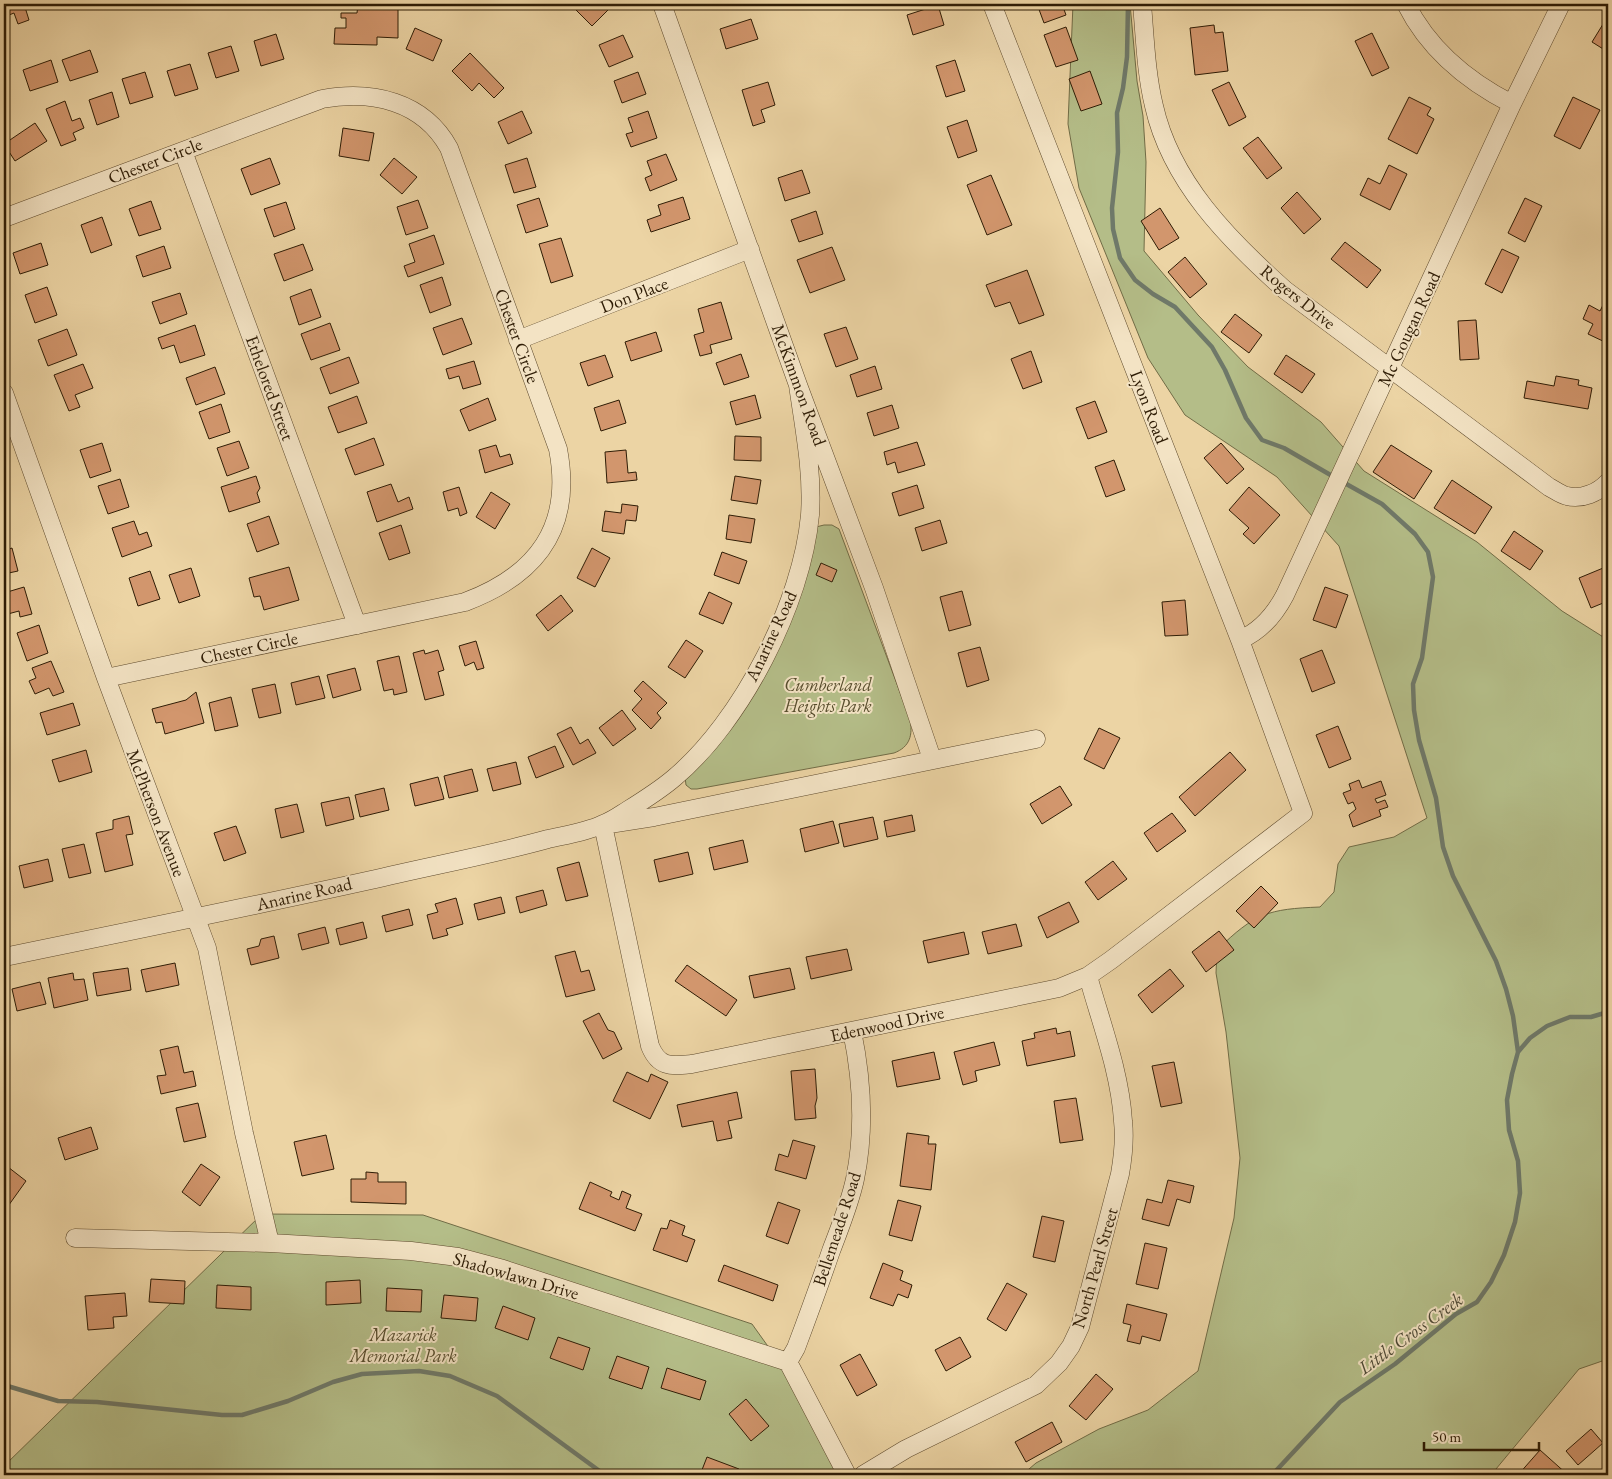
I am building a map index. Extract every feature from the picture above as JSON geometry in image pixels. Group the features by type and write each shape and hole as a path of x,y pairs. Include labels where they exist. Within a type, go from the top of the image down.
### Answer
{"street":[{"name":"Lyon Road","path":"992,4 1240,640 1303,813"},
{"name":"Rogers Drive","path":"1142,4 1149,74 1157,119 1170,154 1192,190 1225,232 1285,290 1549,487 1568,497 1578,497 1598,491 1608,482"},
{"path":"1406,4 1414,20 1440,53 1463,75 1512,104"},
{"name":"Mc Gougan Road","path":"1240,640 1252,635 1267,621 1285,595 1512,104 1561,4"},
{"name":"McKimmon Road","path":"662,6 798,385 871,579 932,759"},
{"name":"Chester Circle","path":"4,218 322,99 343,95 364,95 404,106 430,123 449,148 558,449 562,470 562,490 559,511 547,540 535,558 520,572 504,585 485,595 465,602 106,678"},
{"name":"Ethelored Street","path":"183,150 357,625"},
{"name":"Don Place","path":"518,340 750,249"},
{"name":"Anarine Road","path":"603,825 652,796 699,754 725,722 749,687 783,619 802,562 810,515 810,470 798,385"},
{"name":"McPherson Avenue","path":"4,393 106,678 207,948 244,1132 270,1243"},
{"name":"Anarine Road","path":"4,957 196,918 529,844 603,825 654,817 1036,739"},
{"name":"Edenwood Drive","path":"603,825 650,1046 654,1055 662,1062 671,1066 692,1064 1059,988 1088,976 1119,954 1303,813"},
{"name":"North Pearl Street","path":"863,1475 906,1449 1036,1385 1059,1363 1071,1346 1080,1327 1120,1174 1124,1122 1115,1070 1088,976"},
{"name":"Bellemeade Road","path":"788,1362 796,1348 847,1209 855,1178 860,1148 862,1116 860,1084 852,1031"},
{"name":"Shadowlawn Drive","path":"76,1238 270,1243 411,1251 458,1257 503,1269 788,1362"},
{"path":"788,1362 847,1475"}],"green space":[{"path":"1073,4 1130,4 1137,81 1143,116 1146,162 1144,251 1198,315 1248,367 1321,422 1364,471 1477,542 1562,611 1608,640 1608,1359 1579,1369 1491,1475 1022,1475 1036,1463 1099,1429 1148,1410 1198,1371 1234,1218 1240,1158 1226,1032 1216,973 1217,950 1242,928 1263,915 1287,909 1320,907 1334,892 1338,864 1349,847 1394,837 1427,818 1339,546 1277,477 1185,415 1148,358 1079,188 1068,124"},
{"name":"Cumberland Heights Park","path":"832,525 839,529 910,719 911,730 907,744 894,753 691,789 686,785 685,777 737,712 816,527"},
{"name":"Mazarick Memorial Park","path":"262,1214 423,1215 752,1324 825,1426 853,1475 4,1475 4,1466"}],"building":[{"path":"4,4 24,4 29,20 18,24 14,13 4,17"},
{"path":"358,4 398,4 398,38 377,37 377,45 334,44 335,28 346,28 346,18 341,18 341,13 357,13"},
{"path":"580,4 607,4 611,7 592,26 575,9"},
{"path":"1037,4 1062,4 1066,15 1044,23"},
{"path":"938,5 944,25 913,35 907,15"},
{"path":"1608,16 1608,52 1592,42"},
{"path":"751,19 758,39 726,49 720,29"},
{"path":"1214,25 1215,33 1223,32 1228,71 1195,75 1190,28"},
{"path":"1066,27 1078,60 1056,67 1044,35"},
{"path":"415,28 442,40 433,61 406,49"},
{"path":"1372,33 1389,68 1372,76 1355,41"},
{"path":"276,34 284,59 261,66 254,41"},
{"path":"623,35 633,57 609,67 599,45"},
{"path":"231,46 239,71 216,78 208,53"},
{"path":"90,50 98,72 70,81 62,60"},
{"path":"470,53 504,88 494,98 479,83 472,91 452,71"},
{"path":"51,60 58,82 30,91 23,70"},
{"path":"955,60 965,91 946,97 936,66"},
{"path":"190,64 198,89 175,96 167,71"},
{"path":"1090,71 1102,104 1081,111 1069,79"},
{"path":"145,72 153,97 130,104 122,79"},
{"path":"638,72 646,94 622,103 614,81"},
{"path":"768,82 775,105 761,110 765,122 753,126 742,90"},
{"path":"1229,82 1246,117 1229,126 1212,90"},
{"path":"112,92 119,117 97,125 89,100"},
{"path":"1409,97 1431,108 1427,115 1434,119 1417,154 1388,139"},
{"path":"1573,97 1600,110 1580,149 1554,136"},
{"path":"65,101 72,121 80,118 84,128 73,133 76,140 61,146 46,109"},
{"path":"522,111 532,133 508,144 498,122"},
{"path":"648,111 657,138 631,147 626,134 633,132 628,118"},
{"path":"967,120 977,151 958,158 947,127"},
{"path":"35,123 47,141 15,161 4,144"},
{"path":"343,128 374,133 369,161 339,156"},
{"path":"1258,137 1282,168 1267,179 1243,148"},
{"path":"666,154 677,180 650,191 645,178 652,175 647,161"},
{"path":"270,158 280,184 251,195 241,169"},
{"path":"394,158 417,177 402,194 380,175"},
{"path":"527,158 536,187 514,193 505,165"},
{"path":"1389,165 1407,174 1390,210 1360,195 1368,178 1380,184"},
{"path":"802,170 810,193 785,201 778,178"},
{"path":"991,175 1012,225 987,235 967,185"},
{"path":"1297,192 1321,219 1304,234 1281,208"},
{"path":"683,197 690,219 651,232 647,220 661,215 658,205"},
{"path":"539,198 548,226 526,233 517,205"},
{"path":"1525,198 1542,206 1525,242 1508,233"},
{"path":"418,200 428,228 406,235 397,207"},
{"path":"151,201 161,229 139,236 129,209"},
{"path":"286,202 295,229 274,237 264,209"},
{"path":"1160,208 1179,238 1159,250 1141,221"},
{"path":"816,211 823,234 799,242 791,220"},
{"path":"102,217 112,245 91,253 81,225"},
{"path":"434,235 444,264 408,277 404,266 415,262 409,244"},
{"path":"561,238 573,276 551,283 539,244"},
{"path":"1345,242 1381,270 1367,288 1331,259"},
{"path":"41,243 48,265 20,274 13,253"},
{"path":"303,244 313,270 284,281 274,254"},
{"path":"164,246 171,268 143,277 136,256"},
{"path":"832,247 845,280 810,293 797,260"},
{"path":"1502,249 1519,257 1502,293 1485,284"},
{"path":"1185,257 1207,284 1190,298 1168,272"},
{"path":"1027,270 1044,315 1019,324 1010,302 995,307 986,285"},
{"path":"442,277 451,305 430,313 420,285"},
{"path":"47,287 57,315 35,323 25,295"},
{"path":"311,289 321,317 299,325 290,297"},
{"path":"180,293 187,314 160,324 152,302"},
{"path":"1606,299 1608,300 1607,343 1588,334 1593,324 1583,319 1589,305 1600,311"},
{"path":"721,302 732,339 710,345 712,353 700,356 694,335 704,332 698,309"},
{"path":"1235,314 1262,335 1249,353 1221,332"},
{"path":"462,318 472,344 443,355 433,328"},
{"path":"1476,320 1479,359 1460,360 1458,321"},
{"path":"330,323 340,350 311,360 301,334"},
{"path":"195,325 205,355 180,363 174,345 162,349 158,338"},
{"path":"846,327 858,359 836,367 824,334"},
{"path":"67,329 77,355 48,366 38,340"},
{"path":"656,332 662,351 631,361 625,342"},
{"path":"1031,351 1042,382 1023,389 1011,359"},
{"path":"741,354 749,377 724,385 716,363"},
{"path":"605,355 613,377 588,386 580,363"},
{"path":"1286,355 1315,374 1302,393 1274,374"},
{"path":"349,357 359,383 330,394 320,368"},
{"path":"474,361 481,384 463,389 459,376 449,379 446,369"},
{"path":"83,364 93,388 75,395 80,407 69,411 54,375"},
{"path":"875,366 882,389 857,397 850,375"},
{"path":"215,367 225,394 196,405 186,378"},
{"path":"1556,376 1579,380 1578,385 1592,388 1588,409 1524,398 1527,381 1554,386"},
{"path":"755,395 761,418 736,425 730,402"},
{"path":"357,396 367,423 338,433 328,407"},
{"path":"488,398 496,420 469,431 460,410"},
{"path":"619,400 626,423 601,431 594,408"},
{"path":"1095,401 1107,432 1088,439 1076,408"},
{"path":"221,404 230,432 209,439 199,412"},
{"path":"892,405 899,428 874,436 867,413"},
{"path":"735,436 761,437 761,461 734,460"},
{"path":"374,438 384,465 355,475 345,449"},
{"path":"239,441 249,468 227,476 217,448"},
{"path":"917,442 925,465 898,473 895,462 887,465 884,452"},
{"path":"102,443 111,471 90,478 80,450"},
{"path":"1221,443 1244,469 1227,484 1204,458"},
{"path":"496,445 500,457 510,454 513,464 485,473 479,450"},
{"path":"1391,445 1432,471 1414,499 1373,472"},
{"path":"626,450 628,473 636,472 637,480 607,483 605,452"},
{"path":"1114,460 1125,490 1106,497 1095,467"},
{"path":"256,476 260,488 257,493 260,502 229,512 221,487"},
{"path":"735,476 761,480 757,504 731,500"},
{"path":"120,479 129,507 108,514 98,486"},
{"path":"1452,480 1492,507 1475,534 1434,508"},
{"path":"391,484 398,502 409,497 413,509 377,522 367,492"},
{"path":"917,485 924,508 899,516 892,493"},
{"path":"459,487 467,513 460,516 458,508 448,511 443,492"},
{"path":"1249,487 1280,515 1254,544 1243,534 1249,528 1229,510"},
{"path":"491,492 510,504 495,529 476,517"},
{"path":"622,504 638,506 636,521 626,520 624,534 602,531 605,511 621,513"},
{"path":"729,515 755,519 751,543 726,539"},
{"path":"269,516 279,544 257,552 247,524"},
{"path":"940,520 947,543 922,551 915,528"},
{"path":"134,521 139,535 147,532 152,546 122,557 112,528"},
{"path":"401,525 410,553 389,560 379,533"},
{"path":"1514,531 1543,551 1530,570 1501,551"},
{"path":"12,548 18,571 4,574 4,551"},
{"path":"592,548 610,558 595,587 577,578"},
{"path":"722,552 747,561 739,584 714,575"},
{"path":"821,563 837,570 832,582 816,575"},
{"path":"1608,566 1608,601 1591,608 1579,578"},
{"path":"289,567 299,600 264,610 260,596 254,597 249,578"},
{"path":"191,568 200,596 179,603 169,575"},
{"path":"150,571 160,599 138,606 129,578"},
{"path":"24,587 32,614 20,617 19,611 4,615 4,593"},
{"path":"1325,587 1348,595 1336,628 1313,620"},
{"path":"962,591 971,625 949,631 940,597"},
{"path":"709,592 732,603 723,624 699,614"},
{"path":"561,595 573,611 548,631 536,615"},
{"path":"1185,600 1188,635 1165,636 1162,602"},
{"path":"39,625 48,653 27,661 17,633"},
{"path":"686,640 703,651 685,678 668,667"},
{"path":"476,641 484,668 477,670 474,662 465,666 459,646"},
{"path":"980,647 989,680 967,687 958,653"},
{"path":"424,650 425,654 438,650 444,670 438,672 444,695 425,700 413,653"},
{"path":"1322,650 1335,683 1312,692 1300,659"},
{"path":"399,656 407,692 394,695 393,689 384,691 377,661"},
{"path":"51,661 64,692 53,696 49,688 35,694 29,681 36,678 32,668"},
{"path":"355,668 361,690 333,698 327,675"},
{"path":"319,676 325,698 296,705 291,683"},
{"path":"643,681 667,703 657,713 661,718 651,729 632,710 642,699 634,691"},
{"path":"275,684 281,713 259,718 252,689"},
{"path":"196,692 204,723 165,734 162,722 156,723 152,709 186,700"},
{"path":"231,697 238,726 215,731 209,703"},
{"path":"73,703 80,725 47,735 40,713"},
{"path":"622,710 636,729 613,746 599,728"},
{"path":"1338,726 1351,759 1329,768 1316,735"},
{"path":"571,727 580,744 588,739 596,753 573,765 557,734"},
{"path":"1099,728 1120,738 1104,769 1084,759"},
{"path":"555,746 564,767 536,778 528,757"},
{"path":"86,750 92,772 59,782 52,760"},
{"path":"1230,752 1246,770 1195,816 1179,797"},
{"path":"516,762 521,784 493,791 487,769"},
{"path":"472,769 478,791 449,798 444,776"},
{"path":"438,777 444,799 415,806 410,784"},
{"path":"1359,780 1362,788 1381,781 1386,795 1375,799 1377,803 1385,800 1388,807 1379,810 1381,816 1353,827 1349,815 1356,809 1353,802 1348,804 1343,793 1351,790 1349,784"},
{"path":"1060,786 1072,805 1042,824 1030,804"},
{"path":"384,788 389,810 360,817 355,795"},
{"path":"349,797 354,819 326,826 321,803"},
{"path":"297,804 304,832 281,838 275,809"},
{"path":"1172,813 1186,831 1157,852 1144,833"},
{"path":"912,815 915,831 887,837 884,821"},
{"path":"129,816 133,834 126,835 133,865 105,872 96,833 113,829 113,820"},
{"path":"873,817 878,839 844,847 839,824"},
{"path":"833,821 839,843 805,852 800,829"},
{"path":"236,826 246,853 224,861 214,833"},
{"path":"743,840 748,862 714,870 709,848"},
{"path":"84,844 91,873 69,878 62,849"},
{"path":"688,852 693,874 659,882 654,860"},
{"path":"48,859 53,881 24,888 19,866"},
{"path":"1113,861 1127,879 1098,900 1085,882"},
{"path":"579,862 588,896 566,901 557,868"},
{"path":"1261,886 1278,903 1254,928 1236,911"},
{"path":"543,890 547,905 520,913 516,897"},
{"path":"501,897 505,913 478,920 474,904"},
{"path":"456,898 463,924 446,929 448,935 433,939 427,915 438,912 435,904"},
{"path":"1069,902 1079,922 1047,938 1038,917"},
{"path":"409,909 413,925 386,932 382,916"},
{"path":"363,922 367,938 340,945 336,929"},
{"path":"1016,924 1022,946 988,954 982,932"},
{"path":"325,927 329,943 302,950 298,934"},
{"path":"1219,931 1234,950 1206,972 1192,952"},
{"path":"964,932 969,954 928,963 923,941"},
{"path":"274,936 279,958 251,965 247,949 259,946 261,939"},
{"path":"847,949 852,970 811,979 806,957"},
{"path":"575,951 581,972 589,970 595,990 566,997 555,956"},
{"path":"175,963 179,985 146,992 141,970"},
{"path":"687,965 737,1000 726,1016 675,981"},
{"path":"128,968 131,990 97,996 93,973"},
{"path":"790,968 795,989 754,998 749,976"},
{"path":"1170,969 1184,986 1152,1013 1138,995"},
{"path":"73,973 74,980 84,979 88,1000 54,1008 48,978"},
{"path":"40,982 46,1004 17,1011 12,989"},
{"path":"599,1013 608,1030 614,1032 622,1049 603,1059 583,1021"},
{"path":"1056,1028 1057,1034 1070,1031 1075,1056 1027,1066 1022,1041 1035,1038 1034,1033"},
{"path":"994,1042 1000,1065 975,1071 977,1081 963,1085 954,1052"},
{"path":"178,1046 184,1073 193,1071 196,1086 161,1094 157,1076 166,1075 160,1050"},
{"path":"934,1052 940,1079 897,1087 892,1061"},
{"path":"1174,1062 1182,1103 1161,1107 1152,1066"},
{"path":"815,1069 816,1118 795,1120 791,1071"},
{"path":"627,1072 648,1082 651,1074 668,1082 650,1119 613,1101"},
{"path":"737,1092 742,1118 728,1121 732,1138 717,1141 713,1121 682,1127 677,1105"},
{"path":"1076,1098 1083,1140 1060,1143 1054,1101"},
{"path":"198,1103 206,1137 184,1142 176,1108"},
{"path":"91,1127 98,1149 65,1160 58,1138"},
{"path":"907,1133 929,1136 928,1144 936,1144 931,1190 900,1186"},
{"path":"326,1135 334,1169 302,1176 294,1142"},
{"path":"793,1140 815,1146 806,1179 775,1170 779,1154 788,1157"},
{"path":"201,1164 220,1177 200,1206 182,1192"},
{"path":"8,1167 26,1181 6,1209 4,1208 4,1173"},
{"path":"366,1172 378,1173 378,1182 406,1182 406,1204 351,1202 351,1179 366,1179"},
{"path":"1168,1180 1194,1186 1190,1203 1177,1199 1169,1226 1142,1219 1147,1199 1162,1203"},
{"path":"590,1182 612,1192 610,1196 619,1200 622,1191 631,1195 626,1208 642,1214 635,1231 579,1209"},
{"path":"898,1200 921,1206 912,1241 889,1235"},
{"path":"778,1202 800,1210 788,1244 766,1236"},
{"path":"1042,1216 1064,1221 1055,1262 1033,1257"},
{"path":"670,1220 685,1226 682,1235 695,1240 687,1262 653,1250 661,1228 667,1229"},
{"path":"1145,1243 1167,1248 1158,1289 1136,1284"},
{"path":"883,1263 903,1271 900,1280 912,1285 908,1298 898,1294 893,1306 870,1298"},
{"path":"724,1265 778,1285 773,1301 718,1281"},
{"path":"151,1279 185,1281 184,1304 149,1302"},
{"path":"360,1280 361,1303 326,1305 326,1282"},
{"path":"1007,1283 1027,1294 1006,1331 987,1319"},
{"path":"217,1285 251,1287 251,1310 216,1308"},
{"path":"387,1288 422,1290 421,1312 386,1311"},
{"path":"125,1293 127,1316 113,1317 114,1328 88,1330 85,1296"},
{"path":"444,1295 478,1298 476,1321 441,1318"},
{"path":"1127,1304 1167,1314 1160,1341 1142,1336 1140,1344 1127,1341 1131,1325 1123,1323"},
{"path":"503,1306 535,1318 528,1340 495,1328"},
{"path":"558,1337 590,1348 583,1370 550,1358"},
{"path":"960,1337 971,1357 946,1371 935,1350"},
{"path":"860,1354 877,1385 857,1396 840,1365"},
{"path":"617,1356 649,1367 642,1389 609,1378"},
{"path":"667,1368 706,1381 700,1400 661,1388"},
{"path":"1096,1374 1113,1389 1086,1420 1069,1406"},
{"path":"746,1399 769,1426 751,1441 729,1414"},
{"path":"1052,1422 1062,1442 1026,1462 1015,1442"},
{"path":"1591,1429 1603,1443 1578,1465 1566,1451"},
{"path":"1540,1450 1568,1475 1518,1475"},
{"path":"707,1457 739,1469 737,1475 700,1475"}],"waterway":[{"path":"1128,4 1127,57 1123,88 1117,113 1118,152 1112,208 1113,229 1120,258 1135,280 1153,294 1175,307 1212,347 1225,370 1246,418 1262,440 1284,448 1334,477"},
{"path":"1341,481 1382,504 1415,534 1428,552 1433,577 1422,658 1413,684 1414,710 1419,740 1436,798 1443,847 1453,876 1496,961 1513,1016 1518,1052"},
{"name":"Little Cross Creek","path":"1272,1475 1340,1402 1395,1364 1456,1314 1477,1302 1491,1282 1504,1255 1515,1222 1520,1193 1518,1161 1509,1130 1507,1100 1518,1052 1530,1038 1547,1026 1570,1017 1591,1017 1608,1012"},
{"path":"4,1385 58,1401 97,1402 222,1415 242,1415 288,1401 333,1382 362,1374 419,1371 450,1376 497,1396 605,1475"}]}
